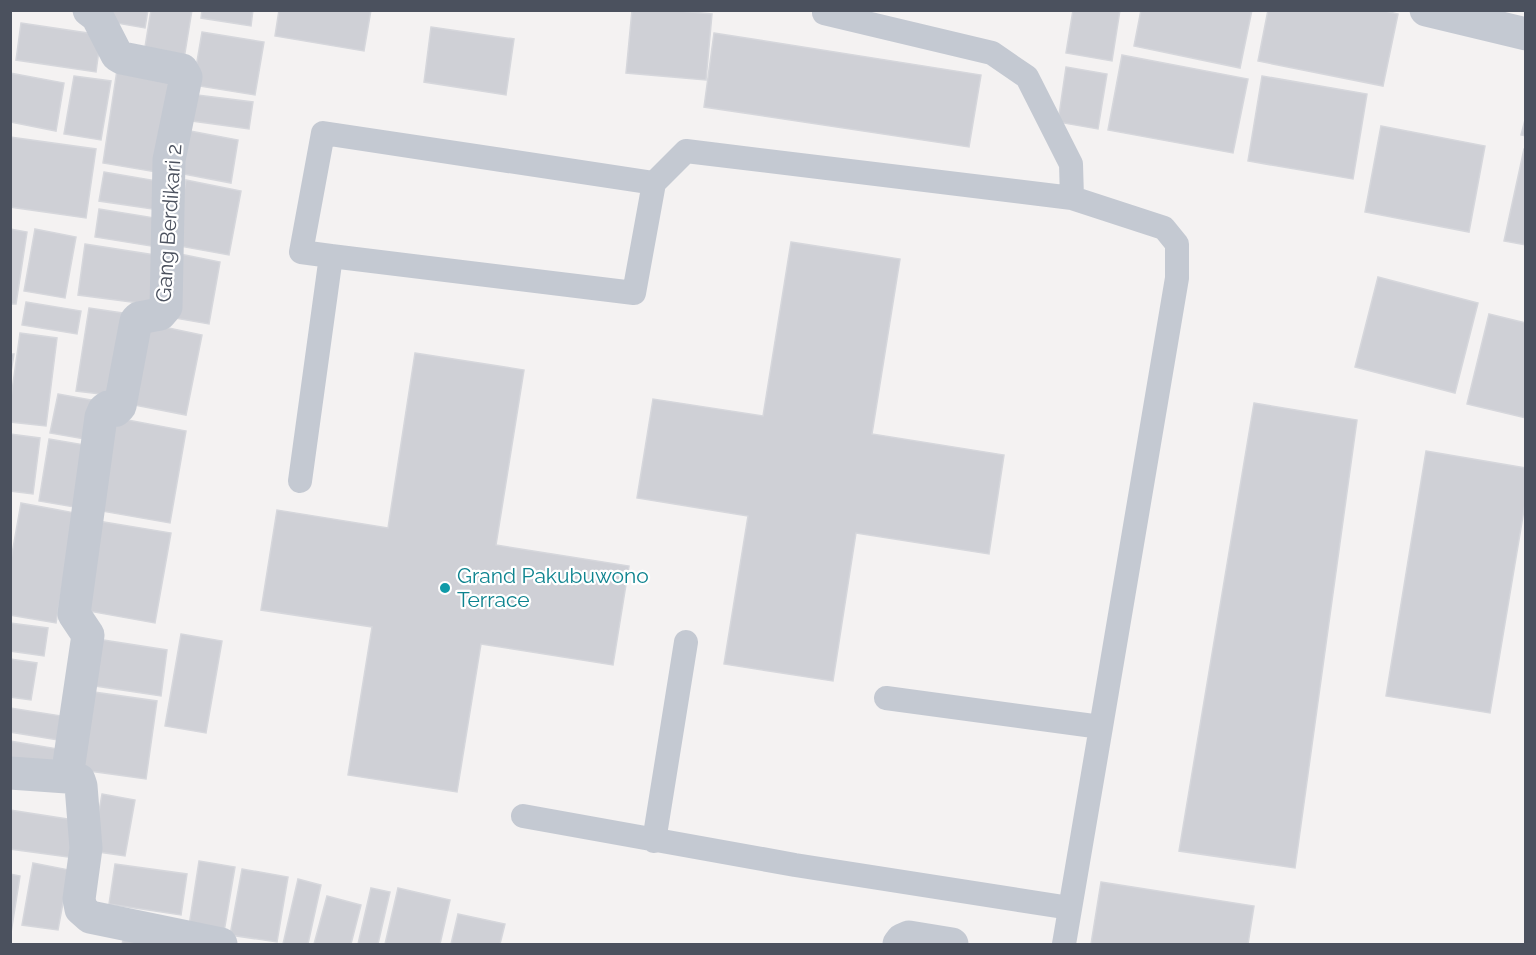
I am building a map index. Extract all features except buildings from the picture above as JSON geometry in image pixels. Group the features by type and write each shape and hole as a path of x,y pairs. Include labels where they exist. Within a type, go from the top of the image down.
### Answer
{"street":[{"name":"Gang Berdikari 2","path":"67,777 88,635 74,614 101,417 108,407 116,410 120,406 136,321 139,318 160,314 166,307 169,160 186,84 186,77 182,70 117,55 97,16 90,10"},
{"path":"1426,10 1526,34"},
{"path":"10,773 79,780 86,848 79,899 81,909 90,917 221,945"},
{"path":"899,945 902,940 909,937 952,945"}],"lane":[{"path":"824,13 992,53 1027,77 1071,164 1072,198"},
{"path":"654,183 323,133 301,252 634,292 654,183 686,152 1072,198 1164,228 1177,244 1178,278 1064,945"},
{"path":"300,481 331,256"},
{"path":"654,841 686,642"},
{"path":"886,698 1101,727"},
{"path":"523,816 795,865 1070,908"}],"place":[{"name":"Grand Pakubuwono Terrace","path":"445,588"}]}
